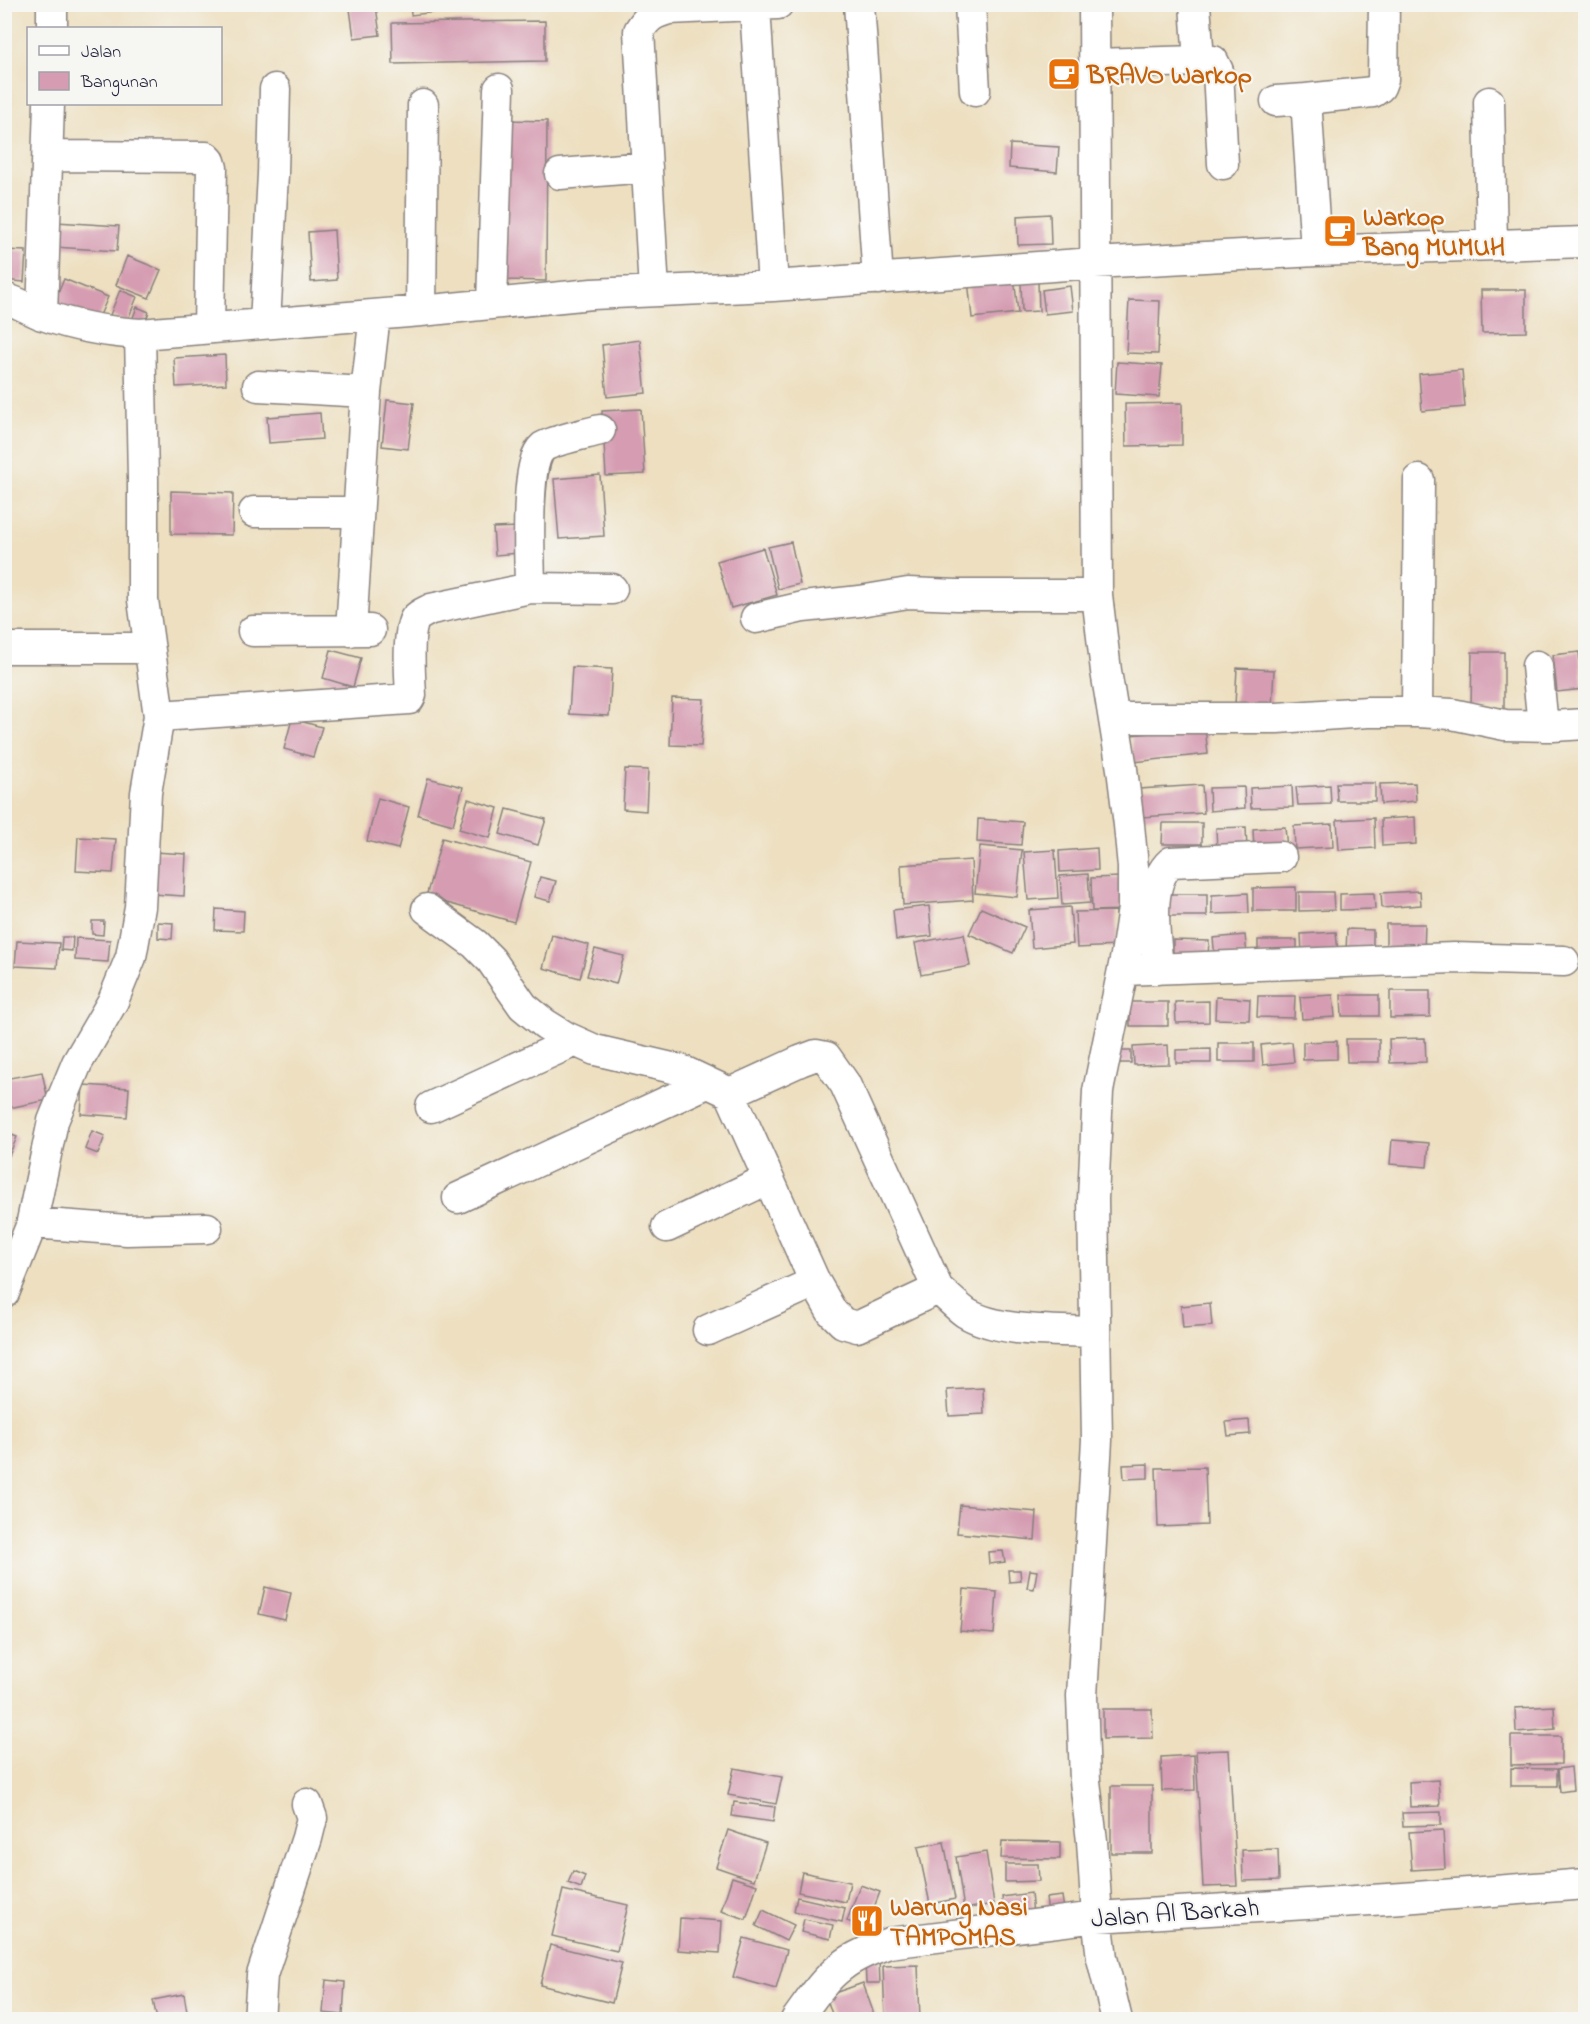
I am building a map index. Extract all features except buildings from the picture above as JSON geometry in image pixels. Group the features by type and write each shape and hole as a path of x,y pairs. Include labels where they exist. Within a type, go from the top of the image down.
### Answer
{"street":[{"path":"859,4 878,279"},
{"path":"970,4 975,91"},
{"path":"1094,4 1097,595 1106,671 1122,768 1133,867 1133,908 1123,970 1098,1090 1093,1198 1097,1440 1082,1696 1082,1737 1097,1917 1105,1969 1117,2019"},
{"path":"1195,4 1199,61"},
{"path":"1276,101 1373,92 1380,87 1383,79 1384,4"},
{"path":"654,291 639,31 643,23 653,14 669,9 767,6 773,286"},
{"path":"1094,64 1213,62 1218,71 1223,164"},
{"path":"265,323 275,89"},
{"path":"492,303 500,89"},
{"path":"1306,99 1316,251"},
{"path":"1489,102 1492,244"},
{"path":"42,315 50,105"},
{"path":"421,311 423,105"},
{"path":"48,156 206,157 210,161 212,168 209,327"},
{"path":"560,174 647,167"},
{"path":"4,298 20,302 42,315 108,332 140,334 492,303 1094,263 1316,251 1586,242"},
{"path":"253,631 360,630 358,512 366,392 375,315"},
{"path":"4,1293 32,1223 53,1121 77,1063 113,1001 131,957 140,907 146,793 159,716 143,600 140,334"},
{"path":"258,386 366,392"},
{"path":"530,588 529,514 535,458 540,449 550,443 600,430"},
{"path":"1417,712 1419,480"},
{"path":"254,512 358,512"},
{"path":"159,716 409,699 411,694 411,631 414,620 419,615 431,609 530,588 612,589"},
{"path":"756,618 814,605 860,601 908,592 957,595 1097,595"},
{"path":"4,648 149,648"},
{"path":"1538,666 1543,726"},
{"path":"1114,718 1277,718 1368,712 1417,712 1452,714 1505,725 1586,724"},
{"path":"1158,969 1154,903 1164,868 1171,862 1281,857"},
{"path":"427,909 474,944 491,960 523,1006 545,1024 595,1050 681,1070 718,1088 768,1179 816,1282 832,1312 843,1323 857,1327 938,1289"},
{"path":"1123,970 1454,958 1564,962"},
{"path":"431,1107 574,1041"},
{"path":"458,1198 718,1088 816,1055 826,1057 845,1084 938,1289 966,1312 981,1319 1003,1325 1036,1329 1094,1332"},
{"path":"667,1227 768,1179"},
{"path":"32,1223 127,1230 207,1228"},
{"path":"708,1330 816,1282"},
{"path":"259,2019 262,1975 312,1818 307,1804"},
{"name":"Jalan Al Barkah","path":"796,2019 821,1986 843,1965 863,1953 889,1943 1097,1917 1586,1884"}],"place":[{"name":"BRAVO Warkop","path":"1064,74"},
{"name":"Warkop Bang MUMUH","path":"1340,231"},
{"name":"Warung Nasi TAMPOMAS","path":"867,1921"}]}
